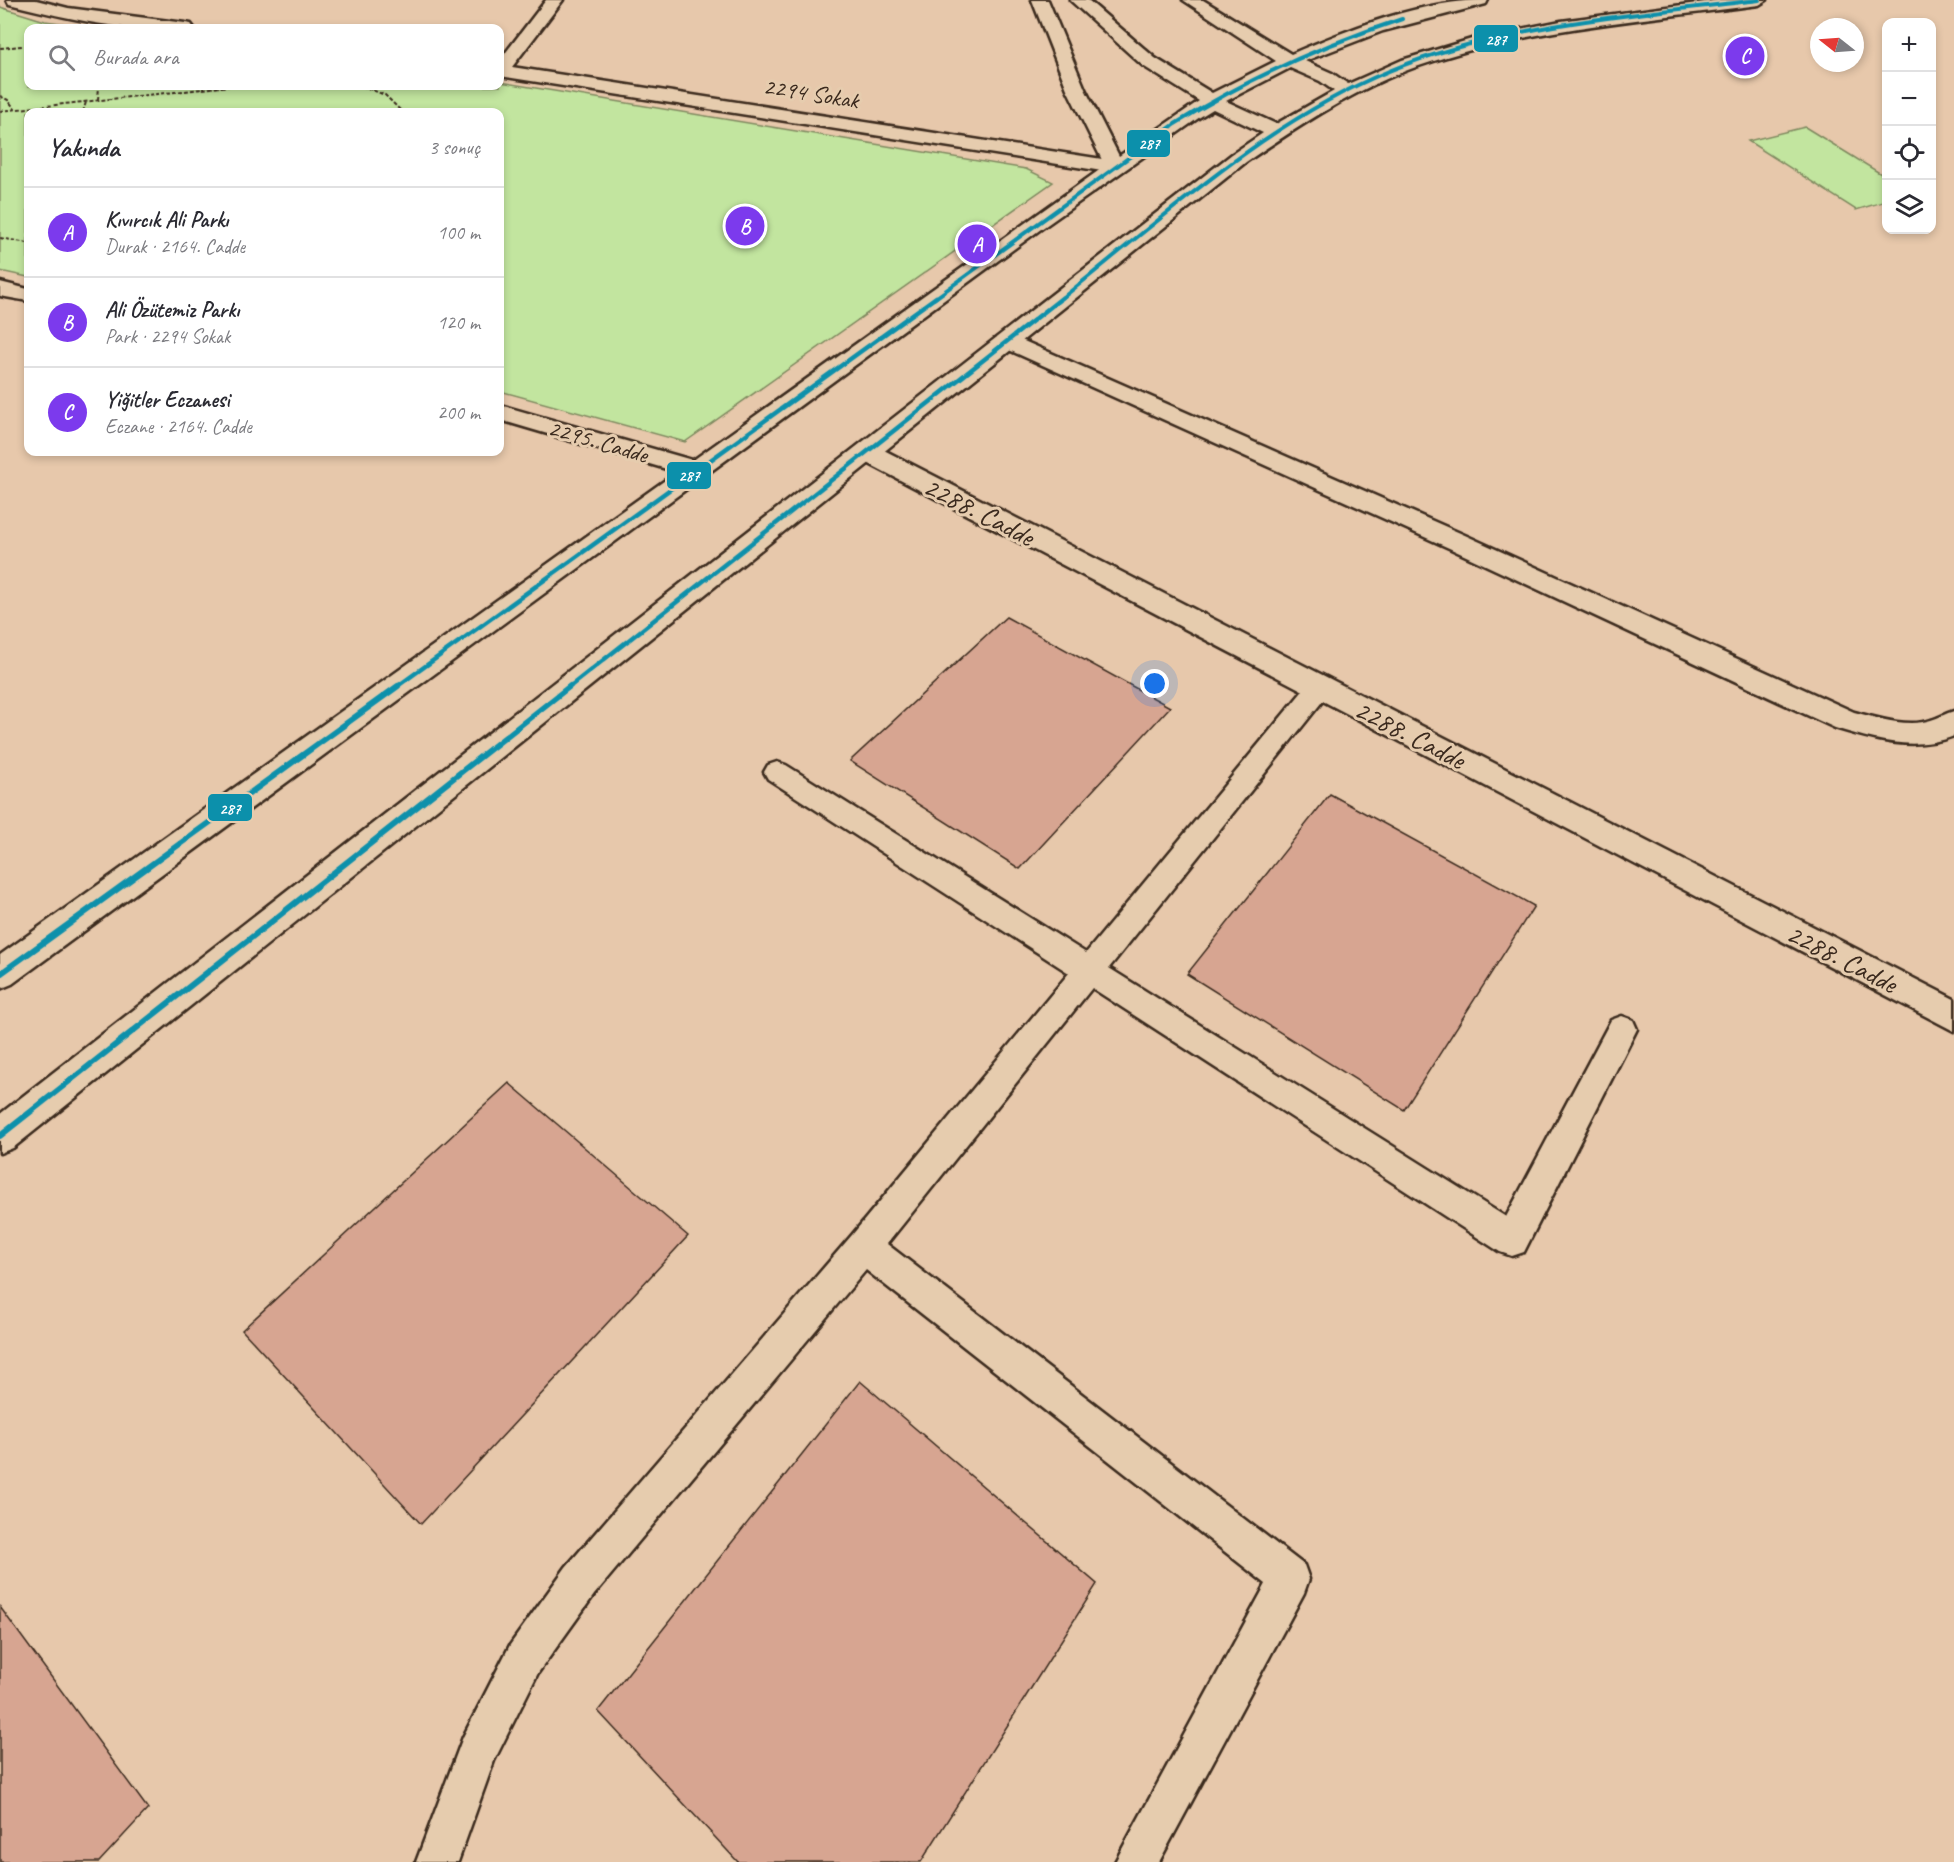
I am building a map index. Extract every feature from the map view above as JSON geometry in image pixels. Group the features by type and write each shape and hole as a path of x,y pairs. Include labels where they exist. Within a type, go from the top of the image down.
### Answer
{"street":[{"path":"504,65 555,0"},
{"path":"1040,0 1076,89 1114,167"},
{"path":"1078,0 1149,62 1212,101 1277,132"},
{"path":"1191,0 1289,61 1326,77 1346,92"},
{"path":"0,974 1114,167 1212,101 1289,61 1356,33 1431,10 1480,0"},
{"path":"0,1136 1239,158 1277,132 1346,92 1408,64 1475,43 1561,26 1759,0"},
{"path":"24,1 68,13 154,24"},
{"name":"2294 Sokak","path":"504,71 1114,167"},
{"path":"0,289 24,294"},
{"path":"1008,341 1458,542 1845,720 1875,730 1905,734 1929,732 1954,722"},
{"name":"2295. Cadde","path":"504,413 697,470"},
{"name":"2288. Cadde","path":"867,452 1954,1016"}],"lane":[{"path":"437,1862 477,1751 524,1659 580,1581 864,1247 1320,687"},
{"path":"777,772 1512,1240 1622,1029"},
{"path":"864,1247 1290,1579 1136,1862"}],"path":[{"path":"0,48 24,46"},
{"path":"98,100 99,90"},
{"path":"0,111 192,90"},
{"path":"378,90 400,108"},
{"path":"0,96 8,100 15,109"},
{"path":"83,108 86,101"},
{"path":"0,238 24,242"}],"green space":[{"path":"0,7 45,21 67,24 24,24 24,90 504,90 504,83 1026,169 1053,182 685,442 504,392 504,108 24,108 24,276 0,271"},
{"path":"1805,127 1882,175 1882,202 1856,210 1748,141"}],"building":[{"path":"1006,617 1170,707 1020,869 850,761"},
{"path":"1330,794 1534,906 1404,1110 1187,974"},
{"path":"509,1083 688,1236 421,1524 242,1330"},
{"path":"860,1381 1097,1584 921,1862 738,1862 598,1711"},
{"path":"0,1607 148,1809 99,1862 0,1862"}],"transit line":[{"name":"287","path":"0,1136 1239,158 1280,131 1365,82 1410,63 1452,50 1583,22 1759,0"},
{"name":"287","path":"0,974 1175,124 1256,77 1343,39 1402,19"}],"place":[{"name":"Yiğitler Eczanesi","path":"1745,56"},
{"name":"Ali Özütemiz Parkı","path":"745,226"},
{"name":"Kıvırcık Ali Parkı","path":"977,244"}]}
